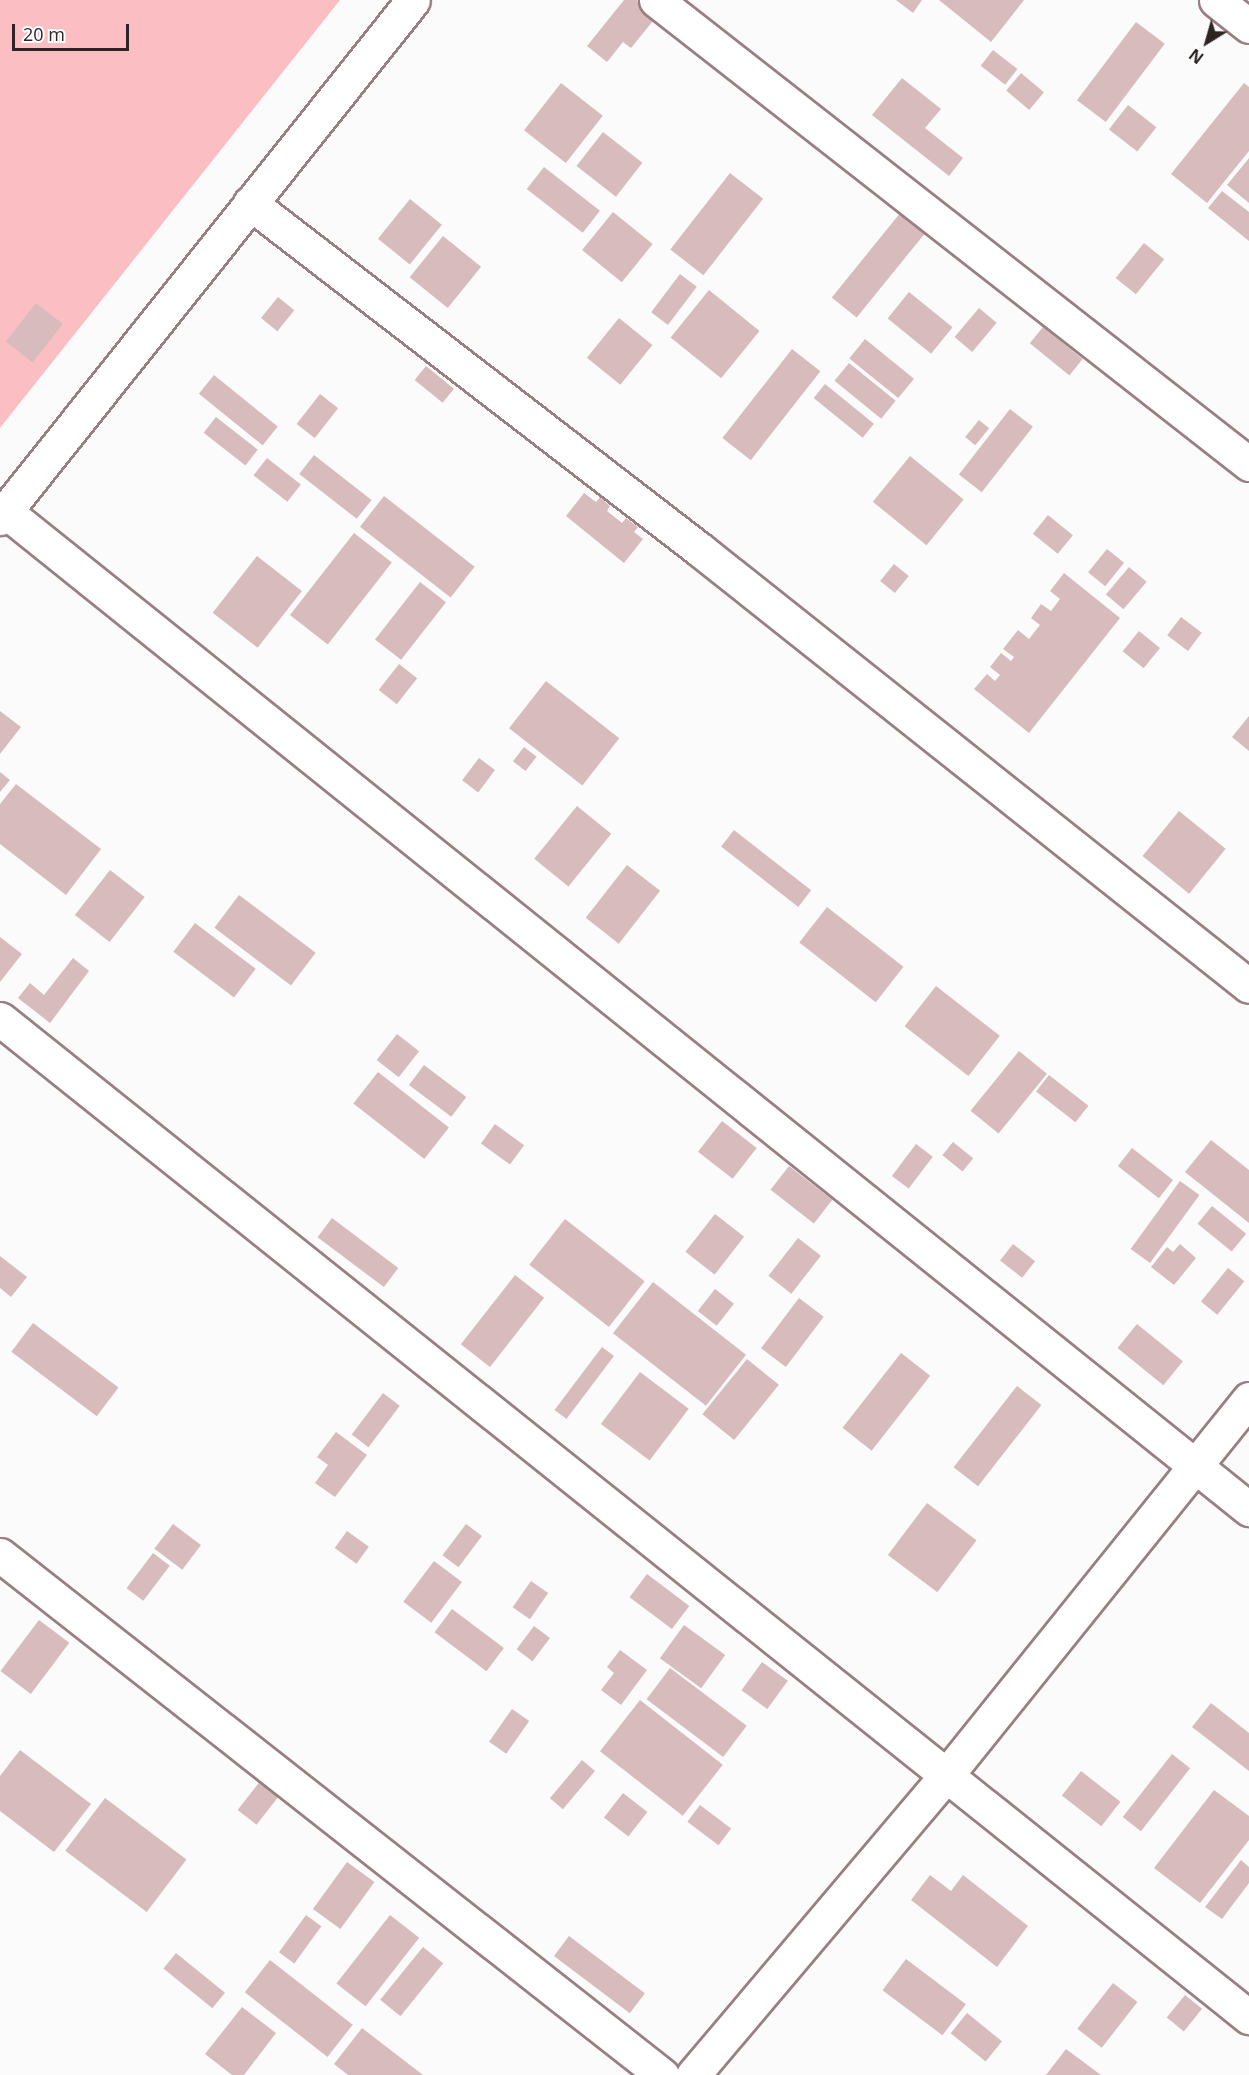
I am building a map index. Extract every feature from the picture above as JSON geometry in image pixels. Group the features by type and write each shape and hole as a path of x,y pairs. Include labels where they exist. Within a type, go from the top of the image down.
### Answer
{"street":[{"path":"412,0 3,515 1249,1509"},
{"path":"656,0 1249,464"},
{"path":"1216,0 1249,26"},
{"path":"250,203 689,542 1249,986"},
{"path":"0,1019 945,1777 1249,2017"},
{"path":"693,2075 945,1777 1249,1399"},
{"path":"0,1555 662,2075"}],"shaded area":[{"path":"0,0 340,0 0,428"}],"building":[{"path":"624,0 637,0 657,16 631,48 623,42 607,62 587,46"},
{"path":"896,0 922,0 913,13"},
{"path":"939,0 1024,0 991,42"},
{"path":"1136,22 1165,44 1106,122 1077,100"},
{"path":"993,50 1017,69 1005,85 981,66"},
{"path":"1021,73 1044,92 1029,110 1006,91"},
{"path":"902,78 941,109 925,128 963,158 949,176 872,115"},
{"path":"561,83 603,116 566,163 524,130"},
{"path":"1244,83 1249,87 1249,151 1207,203 1171,174"},
{"path":"1128,105 1156,127 1137,152 1109,129"},
{"path":"603,132 642,163 616,197 577,166"},
{"path":"1249,158 1249,203 1227,185"},
{"path":"544,167 600,211 583,233 527,189"},
{"path":"730,173 763,199 703,275 670,249"},
{"path":"1222,191 1249,212 1249,241 1208,208"},
{"path":"410,199 442,225 410,264 378,239"},
{"path":"613,212 653,244 622,282 582,250"},
{"path":"901,212 926,232 857,318 832,297"},
{"path":"443,236 481,267 448,308 410,277"},
{"path":"1144,243 1164,259 1136,294 1116,278"},
{"path":"680,274 697,287 668,325 651,312"},
{"path":"709,290 760,331 721,378 671,337"},
{"path":"909,292 953,327 931,354 888,318"},
{"path":"278,297 294,310 277,331 261,318"},
{"path":"36,303 63,324 33,363 6,342"},
{"path":"979,308 997,323 972,352 955,337"},
{"path":"619,318 652,345 620,385 587,358"},
{"path":"1043,327 1083,359 1069,375 1030,343"},
{"path":"865,339 914,379 898,398 849,358"},
{"path":"792,349 820,371 751,460 722,438"},
{"path":"849,363 896,401 881,419 835,381"},
{"path":"426,366 454,389 443,403 415,380"},
{"path":"214,375 278,427 263,445 199,394"},
{"path":"825,384 874,424 863,438 814,398"},
{"path":"320,394 338,408 315,438 297,424"},
{"path":"1010,409 1033,427 982,492 959,474"},
{"path":"216,417 258,450 245,465 204,433"},
{"path":"979,420 989,428 975,445 965,437"},
{"path":"314,455 372,500 357,519 299,474"},
{"path":"910,456 964,499 926,545 873,502"},
{"path":"267,458 301,484 287,502 253,475"},
{"path":"584,493 596,502 600,497 610,506 607,511 622,523 626,518 638,527 634,532 643,539 624,563 566,516"},
{"path":"384,496 475,567 451,598 360,527"},
{"path":"1048,515 1073,535 1058,554 1033,534"},
{"path":"354,533 392,563 328,645 290,615"},
{"path":"1107,549 1124,563 1105,586 1088,572"},
{"path":"257,556 302,591 258,648 213,613"},
{"path":"894,564 909,576 895,593 880,581"},
{"path":"1129,567 1147,582 1123,609 1106,595"},
{"path":"1064,573 1120,618 1029,733 974,689 987,674 995,681 1000,675 990,667 1001,653 1011,661 1014,657 1003,649 1018,630 1029,639 1040,625 1031,618 1041,604 1051,611 1060,599 1050,591"},
{"path":"420,582 446,602 401,660 375,640"},
{"path":"1181,617 1202,633 1188,651 1167,635"},
{"path":"1139,631 1160,648 1144,668 1123,651"},
{"path":"399,664 417,678 397,704 379,690"},
{"path":"546,681 619,738 582,786 509,728"},
{"path":"0,711 21,727 0,754"},
{"path":"1249,716 1249,751 1232,737"},
{"path":"524,747 537,757 526,771 513,761"},
{"path":"479,758 495,770 478,792 462,780"},
{"path":"0,772 10,780 0,792"},
{"path":"16,784 101,849 66,895 0,844 0,804"},
{"path":"577,806 611,834 568,887 534,859"},
{"path":"1179,811 1226,849 1189,894 1142,856"},
{"path":"734,830 811,890 798,907 721,847"},
{"path":"627,865 660,891 619,944 586,918"},
{"path":"110,870 145,897 110,942 75,915"},
{"path":"239,895 316,953 291,986 214,928"},
{"path":"827,907 903,967 876,1002 799,942"},
{"path":"195,923 256,969 234,997 173,952"},
{"path":"0,937 22,954 0,982"},
{"path":"73,958 89,971 50,1023 18,998 30,983 44,995"},
{"path":"936,986 1000,1036 968,1076 905,1026"},
{"path":"397,1034 419,1051 399,1077 377,1060"},
{"path":"1019,1051 1047,1074 999,1133 971,1111"},
{"path":"424,1065 466,1097 451,1117 409,1085"},
{"path":"378,1072 449,1127 424,1159 353,1104"},
{"path":"1049,1075 1088,1106 1075,1122 1036,1092"},
{"path":"722,1121 757,1148 733,1179 698,1152"},
{"path":"495,1124 524,1145 510,1165 481,1143"},
{"path":"1211,1140 1249,1170 1249,1223 1185,1172"},
{"path":"953,1142 973,1158 963,1172 942,1155"},
{"path":"916,1144 933,1157 909,1189 892,1176"},
{"path":"1132,1148 1173,1180 1159,1198 1118,1166"},
{"path":"789,1166 832,1200 814,1224 771,1190"},
{"path":"1180,1181 1199,1195 1150,1263 1131,1249"},
{"path":"1212,1206 1246,1234 1232,1252 1198,1224"},
{"path":"715,1214 744,1237 715,1275 685,1252"},
{"path":"332,1218 398,1268 384,1287 318,1237"},
{"path":"565,1219 645,1281 609,1327 529,1265"},
{"path":"798,1238 821,1256 791,1294 768,1276"},
{"path":"1013,1244 1035,1261 1022,1278 1000,1261"},
{"path":"1180,1244 1196,1258 1174,1285 1151,1267 1167,1247 1173,1252"},
{"path":"0,1256 27,1277 11,1297 0,1288"},
{"path":"1228,1268 1244,1281 1217,1315 1201,1301"},
{"path":"515,1275 544,1298 490,1367 461,1344"},
{"path":"653,1282 746,1355 706,1406 613,1333"},
{"path":"715,1289 734,1304 717,1326 698,1311"},
{"path":"799,1298 824,1317 786,1367 761,1348"},
{"path":"33,1323 118,1387 97,1416 11,1352"},
{"path":"1137,1324 1183,1361 1163,1385 1117,1348"},
{"path":"602,1347 614,1356 566,1419 554,1410"},
{"path":"901,1353 930,1376 872,1451 843,1428"},
{"path":"747,1359 779,1385 734,1440 702,1414"},
{"path":"640,1372 689,1409 650,1461 601,1424"},
{"path":"1017,1386 1041,1405 978,1486 954,1467"},
{"path":"383,1393 400,1406 368,1447 352,1435"},
{"path":"336,1432 367,1455 335,1497 315,1483 328,1465 317,1457"},
{"path":"927,1503 977,1540 937,1592 888,1555"},
{"path":"173,1524 201,1545 182,1570 154,1549"},
{"path":"466,1524 482,1536 459,1567 443,1555"},
{"path":"347,1531 369,1547 356,1564 335,1548"},
{"path":"153,1553 170,1566 143,1601 127,1588"},
{"path":"434,1561 462,1582 431,1623 403,1602"},
{"path":"647,1574 689,1606 672,1629 630,1597"},
{"path":"531,1581 548,1593 530,1619 513,1607"},
{"path":"452,1609 504,1648 486,1671 435,1632"},
{"path":"39,1620 69,1643 31,1694 0,1671"},
{"path":"684,1625 725,1655 701,1688 660,1658"},
{"path":"534,1626 550,1638 533,1661 517,1649"},
{"path":"620,1650 647,1670 621,1705 601,1690 614,1673 607,1667"},
{"path":"762,1662 788,1681 767,1709 741,1690"},
{"path":"670,1668 747,1726 723,1757 647,1699"},
{"path":"640,1700 723,1765 683,1816 600,1751"},
{"path":"1211,1703 1249,1733 1249,1771 1192,1727"},
{"path":"512,1709 529,1721 506,1754 489,1742"},
{"path":"20,1750 91,1804 54,1852 0,1811 0,1776"},
{"path":"1172,1754 1190,1768 1141,1831 1123,1817"},
{"path":"582,1760 595,1771 563,1809 550,1798"},
{"path":"1081,1771 1120,1802 1101,1826 1062,1795"},
{"path":"261,1780 280,1795 257,1825 238,1810"},
{"path":"1214,1790 1249,1816 1249,1840 1200,1903 1154,1868"},
{"path":"623,1793 647,1812 628,1837 604,1817"},
{"path":"105,1798 186,1859 147,1912 65,1851"},
{"path":"700,1805 731,1828 719,1845 687,1822"},
{"path":"1241,1860 1249,1867 1249,1883 1222,1919 1205,1907"},
{"path":"347,1862 375,1882 340,1929 313,1909"},
{"path":"930,1875 951,1891 963,1875 1028,1926 997,1967 911,1900"},
{"path":"306,1915 321,1926 294,1963 279,1952"},
{"path":"390,1915 419,1938 366,2006 336,1984"},
{"path":"569,1936 645,1993 630,2013 554,1956"},
{"path":"423,1947 443,1963 400,2016 380,2000"},
{"path":"176,1953 225,1993 212,2008 163,1969"},
{"path":"906,1959 966,2004 942,2035 883,1990"},
{"path":"270,1960 353,2025 327,2057 245,1992"},
{"path":"1113,1983 1137,2002 1102,2048 1077,2029"},
{"path":"1185,1995 1202,2009 1184,2031 1167,2018"},
{"path":"242,2007 276,2033 244,2075 232,2075 205,2054"},
{"path":"967,2013 1002,2041 986,2062 951,2033"},
{"path":"362,2028 423,2075 348,2075 334,2064"},
{"path":"1066,2049 1101,2075 1046,2075"}]}
